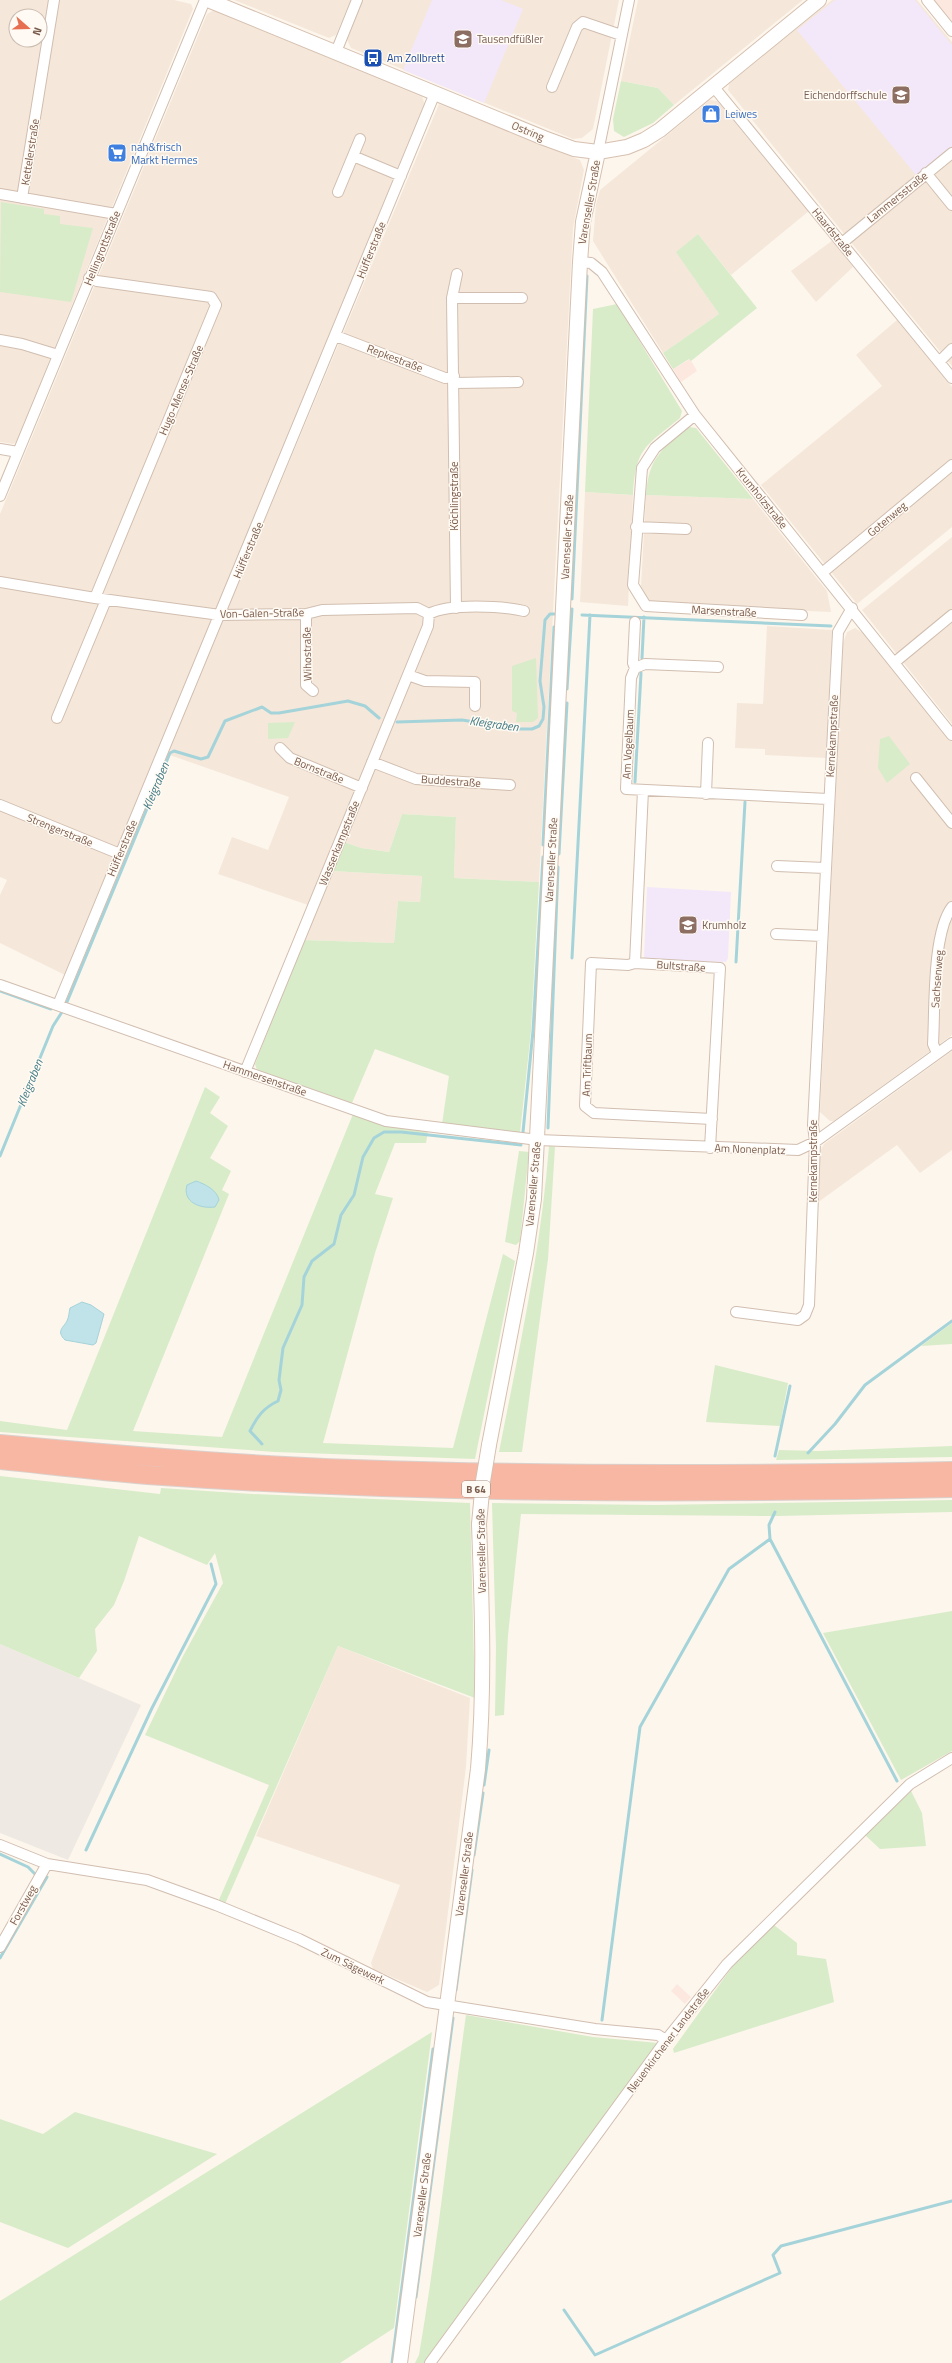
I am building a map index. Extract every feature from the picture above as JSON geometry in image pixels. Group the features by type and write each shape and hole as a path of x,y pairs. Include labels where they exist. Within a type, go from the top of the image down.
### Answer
{"highway":[{"name":"B 64","path":"0,1444 150,1458 353,1469 608,1475 952,1471"},
{"name":"B 64","path":"0,1460 147,1475 352,1486 607,1492 952,1488"}],"main road":[{"name":"Ostring","path":"208,0 544,138 574,148 598,152 627,147 644,140 660,130 819,0"},
{"name":"Varenseller Straße","path":"400,2363 478,1769 482,1724 484,1648 479,1524 483,1481 526,1253 534,1199 580,262 583,222 598,152"}],"street":[{"name":"Kettelerstraße","path":"22,198 54,0"},
{"name":"Hellingrottstraße","path":"0,496 205,0"},
{"path":"336,52 357,0"},
{"name":"Varenseller Straße","path":"598,152 629,0"},
{"path":"927,0 952,31"},
{"path":"552,87 577,27 583,22 621,35"},
{"name":"Haardstraße","path":"713,86 952,378"},
{"name":"Hüfferstraße","path":"58,1005 336,336 435,93"},
{"path":"338,192 360,139"},
{"name":"Lammersstraße","path":"842,242 952,152"},
{"path":"352,156 401,176"},
{"path":"926,173 952,205"},
{"name":"Kettelerstraße","path":"0,194 116,214"},
{"name":"Krumholzstraße","path":"580,262 591,263 602,272 695,415 852,608 952,735"},
{"name":"Köchlingstraße","path":"456,608 452,298 457,274"},
{"name":"Hugo-Mense-Straße","path":"90,278 96,281 211,297 216,305 95,598"},
{"path":"452,298 522,298"},
{"name":"Repkestraße","path":"336,336 445,378 454,380"},
{"path":"0,340 22,344 58,356"},
{"path":"939,362 952,349"},
{"path":"454,380 518,382"},
{"path":"686,529 636,527 640,479 647,459 664,441 695,415"},
{"path":"0,449 18,452"},
{"name":"Gotenweg","path":"822,573 952,465"},
{"name":"Marsenstraße","path":"636,527 633,585 646,606 802,615"},
{"name":"Von-Galen-Straße","path":"0,582 106,600 220,615 306,614 322,610 417,608 429,614"},
{"path":"57,718 106,600"},
{"path":"429,614 436,610 456,608 510,608 524,611"},
{"name":"Kernekampstraße","path":"736,1312 798,1320 805,1315 809,1305 815,1142 813,1125 828,799 838,632 852,608"},
{"name":"Wihostraße","path":"306,614 306,684 313,691"},
{"name":"Wasserkampstraße","path":"245,1072 428,626 429,614"},
{"path":"895,662 952,615"},
{"name":"Am Vogelbaum","path":"635,622 633,663 635,668 631,678 626,789 828,799"},
{"path":"635,668 645,664 718,667"},
{"path":"408,675 425,681 475,682 475,706"},
{"path":"706,794 708,743"},
{"name":"Bornstraße","path":"280,748 290,758 362,788"},
{"name":"Buddestraße","path":"372,762 416,779 510,785"},
{"path":"916,778 952,823"},
{"path":"635,963 643,790"},
{"name":"Strengerstraße","path":"0,806 120,854"},
{"path":"777,866 825,868"},
{"name":"Sachsenweg","path":"938,1053 933,1044 938,957 943,922 952,907"},
{"path":"776,934 822,936"},
{"name":"Am Triftbaum","path":"635,963 628,965 591,963 585,1106 594,1113 712,1119"},
{"name":"Bultstraße","path":"635,963 720,968 710,1148"},
{"name":"Hammersenstraße","path":"0,985 386,1121 538,1140"},
{"name":"Am Nonenplatz","path":"538,1140 710,1148 798,1150 815,1142 952,1042"},
{"name":"Neuenkirchener Landstraße","path":"430,2363 666,2040 728,1964 910,1784 952,1758"},
{"name":"Zum Sägewerk","path":"0,1845 47,1864 147,1880 216,1905 299,1939 427,2002 448,2004 595,2029 658,2035 666,2040"},
{"name":"Forstweg","path":"0,1947 47,1864"}],"shaded area":[{"path":"0,0 174,0 191,4 193,9 16,442 13,444 0,442"},
{"path":"234,0 351,0 336,35 329,38"},
{"path":"363,0 619,0 593,129 582,138 573,139 351,48 347,40"},
{"name":"Tausendfüßler","path":"432,0 501,0 523,9 484,103 403,70"},
{"path":"638,0 803,0 674,105 658,88 621,81"},
{"path":"832,0 917,0 952,42 952,149 845,235 728,90 729,84"},
{"name":"Eichendorffschule","path":"835,0 915,0 952,45 952,146 916,175 797,30"},
{"path":"934,0 952,0 952,22"},
{"path":"214,10 422,97 425,104 65,975 0,943 0,895 7,880 0,877 0,514 207,14"},
{"path":"710,100 718,101 809,211 731,275 698,234 677,252 719,314 663,353 593,241 596,204 600,190"},
{"path":"439,104 580,160 584,170 573,228 539,882 454,878 456,817 402,814 389,852 361,848 336,839 308,905 218,874 232,837 268,850 289,797 167,754"},
{"path":"952,158 952,366 850,241"},
{"path":"833,240 853,267 816,302 791,271"},
{"path":"897,320 952,387 952,527 857,604 761,485 882,386 856,355"},
{"path":"690,359 697,371 681,382 673,369"},
{"path":"585,492 633,495 628,606 580,602"},
{"path":"646,495 753,499 827,591 831,612 649,604 641,586"},
{"path":"952,537 952,724 862,610"},
{"path":"767,626 832,630 826,758 765,755 765,749 735,748 737,703 763,704"},
{"path":"855,628 863,633 952,742 952,1035 834,1121 830,1121 820,1112 843,643 847,632"},
{"path":"332,871 422,876 420,902 398,901 394,943 303,940"},
{"name":"Krumholz","path":"647,887 731,892 728,958 726,962 644,959"},
{"path":"952,1051 952,1150 920,1173 897,1145 817,1203 819,1153 824,1144"},
{"path":"0,1644 141,1705 68,1860 0,1833"},
{"path":"338,1646 470,1698 466,1767 439,1985 427,1992 373,1969 371,1963 400,1885 256,1836"},
{"path":"677,1984 691,1997 685,2004 671,1991"}],"green space":[{"path":"621,81 658,88 674,105 653,123 624,137 614,131 613,119"},
{"path":"1,202 44,209 44,214 60,216 60,224 93,228 71,302 0,292"},
{"path":"698,234 757,308 691,361 689,359 673,369 663,353 719,314 676,252"},
{"path":"617,304 682,411 680,418 644,449 640,457 634,479 633,495 585,492 593,309"},
{"path":"689,427 696,428 753,499 646,495 650,472 658,455"},
{"path":"536,658 538,718 533,722 516,722 517,713 512,711 512,666"},
{"path":"295,722 288,738 268,739 268,723"},
{"path":"889,736 910,764 887,783 878,768 880,739"},
{"path":"402,814 456,817 454,878 539,882 531,1031 520,1133 442,1124 449,1076 375,1049 352,1103 257,1070 255,1064 303,940 394,943 398,901 420,902 422,876 332,871 344,842 361,848 389,852"},
{"path":"205,1087 220,1097 210,1113 228,1126 210,1158 231,1171 222,1190 229,1194 133,1431 222,1437 353,1114 428,1131 426,1143 395,1143 375,1194 393,1198 375,1253 323,1443 453,1448 503,1254 515,1261 475,1459 275,1452 0,1432 0,1421 67,1430"},
{"path":"549,1146 555,1147 548,1259 522,1452 499,1452 522,1338 535,1262 541,1223"},
{"path":"519,1151 529,1152 520,1241 516,1245 505,1242"},
{"path":"952,1323 952,1344 921,1346"},
{"path":"715,1365 788,1383 780,1426 706,1422"},
{"path":"952,1446 952,1457 776,1460 779,1450 818,1451"},
{"path":"0,1476 160,1494 161,1488 252,1494 470,1503 475,1698 338,1646 225,1904 218,1902 269,1785 145,1735 183,1656 223,1583 215,1553 207,1565 139,1536 124,1581 114,1605 95,1629 97,1651 79,1678 0,1644"},
{"path":"952,1500 952,1512 778,1516 521,1514 508,1635 504,1715 495,1716 496,1647 492,1503 655,1505"},
{"path":"952,1611 952,1751 901,1780 823,1633"},
{"path":"911,1791 922,1813 926,1846 880,1849 865,1835"},
{"path":"774,1925 797,1943 797,1955 826,1959 834,2002 674,2053 673,2049 732,1967"},
{"path":"466,2015 593,2037 658,2043 425,2363 415,2363 419,2355 432,2271"},
{"path":"432,2032 394,2328 340,2363 0,2363 0,2301"},
{"path":"75,2112 217,2154 68,2248 0,2222 0,2119 43,2134"}],"water":[{"path":"196,1181 207,1186 216,1193 219,1200 215,1207 204,1207 198,1205 187,1196 187,1185"},
{"path":"82,1302 91,1305 104,1314 96,1343 93,1345 65,1340 61,1334 61,1330 68,1319 70,1308"}],"waterway":[{"path":"572,599 587,276"},
{"path":"567,689 572,609"},
{"name":"Kleigraben","path":"397,722 462,720 519,729 532,729 539,726 543,719 544,707 540,681 545,620 550,614 557,614"},
{"name":"Kleigraben","path":"582,615 831,626"},
{"path":"572,958 590,615"},
{"path":"642,658 644,617"},
{"path":"543,845 554,627"},
{"path":"635,782 641,673"},
{"name":"Kleigraben","path":"67,1002 170,753 174,751 201,759 208,757 225,721 262,707 271,713 279,713 348,701 365,706 379,718"},
{"path":"559,854 567,703"},
{"path":"736,962 745,802"},
{"path":"523,1132 533,1031 543,857"},
{"path":"548,1128 558,867"},
{"name":"Kleigraben","path":"0,991 51,1009"},
{"name":"Kleigraben","path":"0,1156 53,1026 62,1012"},
{"path":"262,1444 250,1431 261,1413 278,1401 281,1390 279,1380 283,1348 302,1305 304,1277 312,1261 334,1244 341,1215 354,1195 363,1157 374,1138 384,1132 401,1132 521,1145"},
{"path":"808,1453 835,1424 865,1385 952,1321"},
{"path":"775,1456 790,1386"},
{"path":"775,1512 769,1525 770,1539 897,1781"},
{"path":"602,2020 640,1727 729,1569 770,1539"},
{"path":"86,1850 152,1708 216,1584 211,1564"},
{"path":"484,1785 489,1750"},
{"path":"474,1855 483,1793"},
{"path":"0,1854 28,1867 35,1874"},
{"path":"456,1990 472,1870"},
{"path":"0,1958 47,1877"},
{"path":"416,2297 453,2018"},
{"path":"392,2363 433,2049"},
{"path":"564,2310 595,2355 780,2273 773,2255 781,2246 952,2201"}],"place":[{"name":"Tausendfüßler","path":"463,39"},
{"name":"Am Zollbrett","path":"373,58"},
{"name":"Eichendorffschule","path":"901,95"},
{"name":"Leiwes","path":"711,114"},
{"name":"nah&frisch Markt Hermes","path":"117,153"},
{"name":"Krumholz","path":"688,925"}]}
